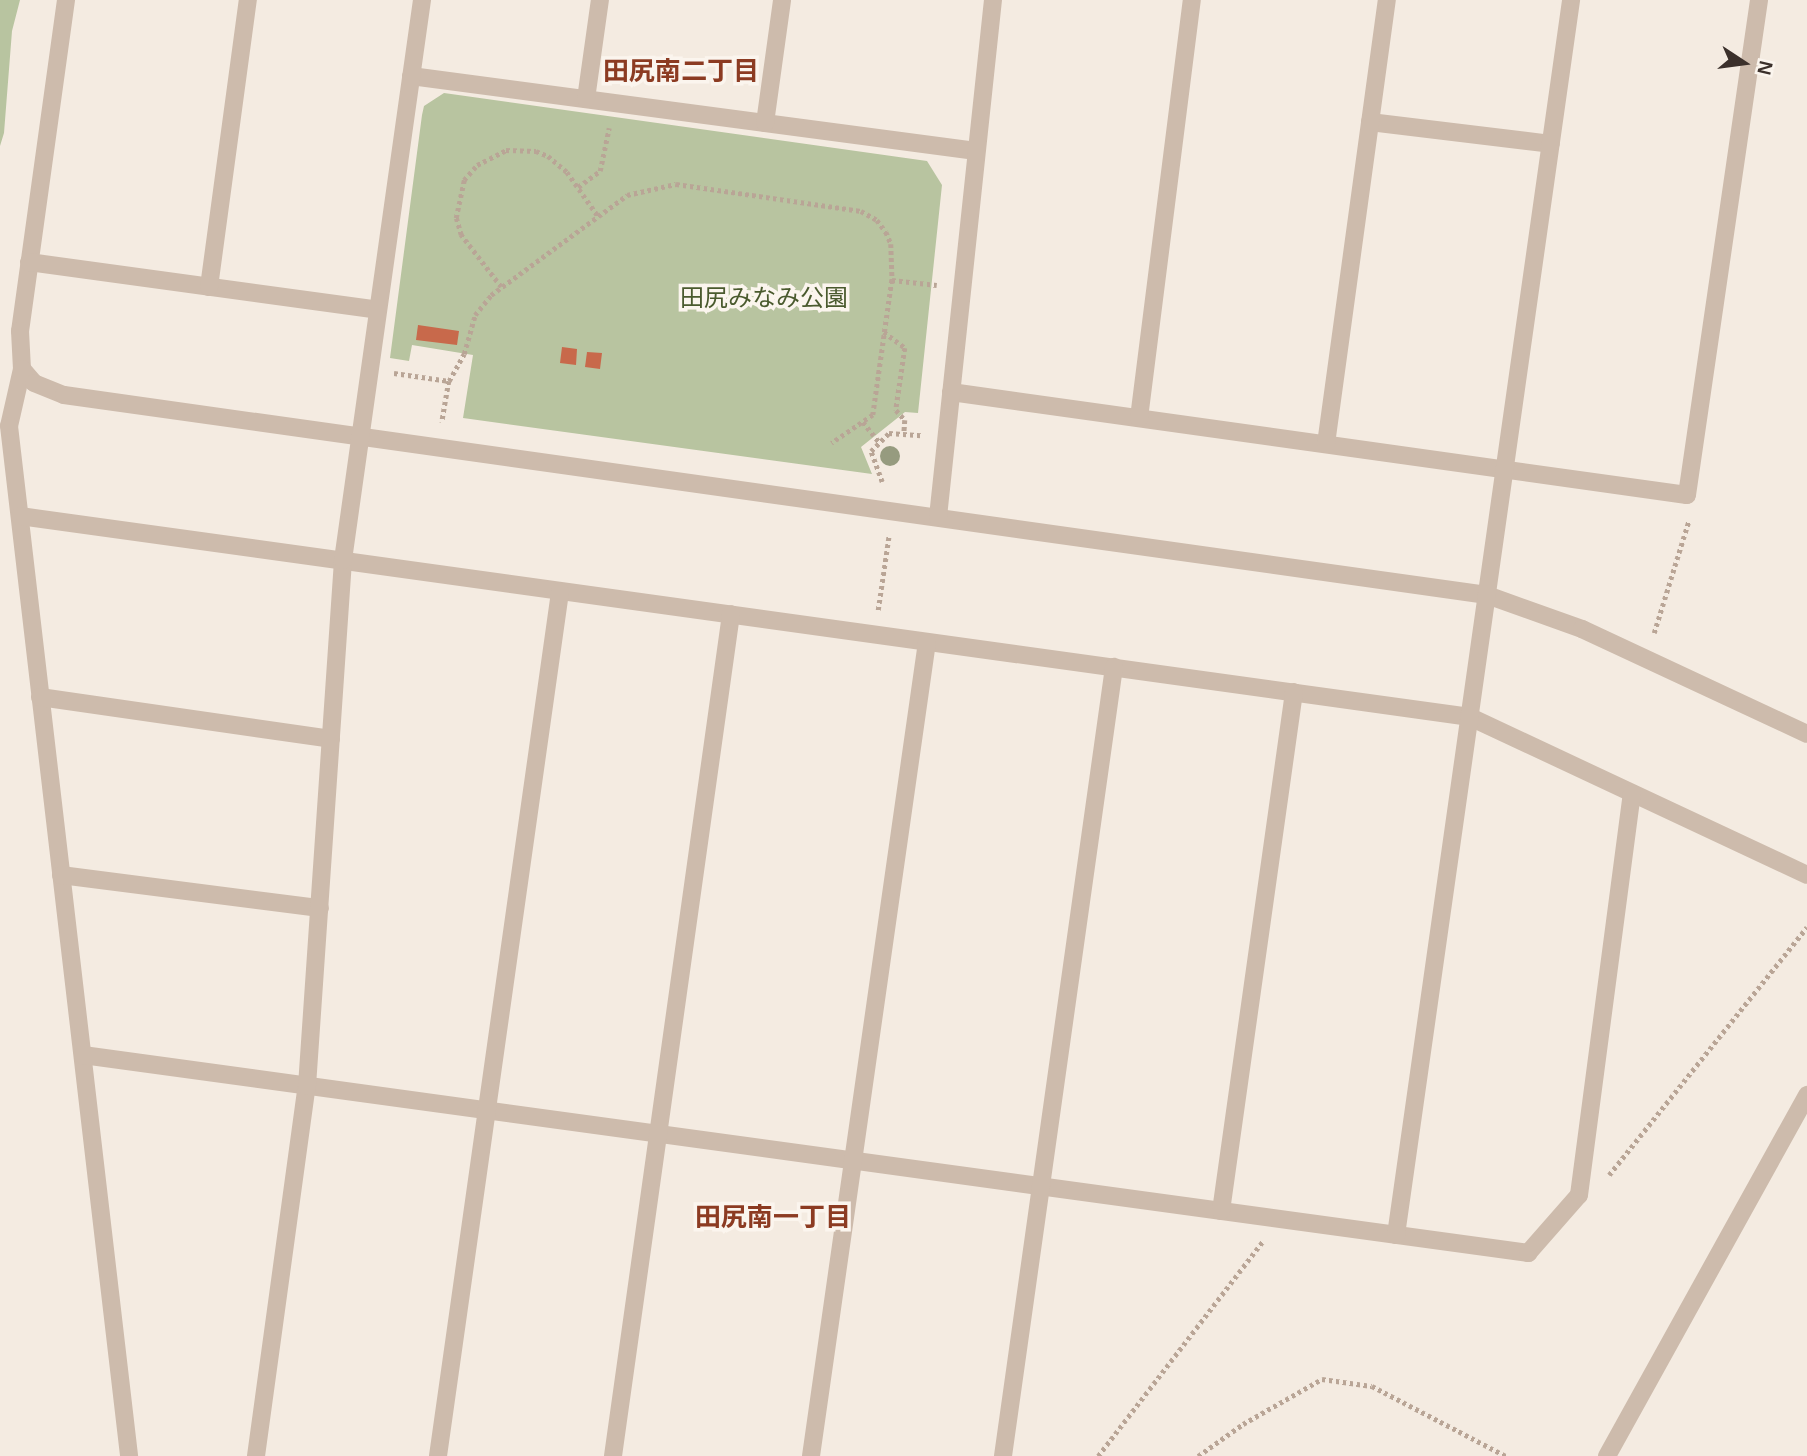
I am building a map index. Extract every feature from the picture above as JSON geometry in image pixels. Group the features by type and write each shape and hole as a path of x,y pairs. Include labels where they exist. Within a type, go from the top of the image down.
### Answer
{"street":[{"path":"66,0 20,331 22,369 9,426 129,1456"},
{"path":"209,287 248,0"},
{"path":"256,1456 307,1086 343,560 422,0"},
{"path":"586,99 600,0"},
{"path":"765,123 782,0"},
{"path":"937,517 993,0"},
{"path":"1139,418 1192,0"},
{"path":"1326,444 1387,0"},
{"path":"1396,1236 1571,0"},
{"path":"951,392 1687,495 1759,0"},
{"path":"411,76 976,151"},
{"path":"1370,121 1551,144"},
{"path":"29,262 378,310"},
{"path":"22,369 34,383 64,395 1487,594 1582,629 1807,734"},
{"path":"20,516 1470,717 1807,875"},
{"path":"439,1456 560,592"},
{"path":"613,1456 731,614"},
{"path":"811,1456 927,642"},
{"path":"1003,1456 1114,667"},
{"path":"1221,1212 1294,692"},
{"path":"40,697 331,739"},
{"path":"83,1055 1528,1254 1579,1195 1632,793"},
{"path":"61,875 320,908"},
{"path":"1607,1456 1807,1095"}],"path":[{"path":"578,187 594,177 603,165 613,103"},
{"path":"501,287 458,227 456,218 461,190 470,172 489,158 506,150 522,149 537,151 558,162 598,216"},
{"path":"442,422 449,381 464,354 475,315 501,287 627,195 644,189 676,184 861,211 877,220 886,232 891,244 892,280 873,415 832,443"},
{"path":"892,280 937,285"},
{"path":"884,332 905,348 896,410 905,420 904,433"},
{"path":"370,370 449,381"},
{"path":"863,422 879,442"},
{"path":"882,482 871,451 889,433 922,435"},
{"path":"1654,633 1690,514 1687,495"},
{"path":"873,634 890,531"},
{"path":"1579,1195 1595,1192 1807,927"},
{"path":"1098,1456 1279,1219"},
{"path":"1198,1456 1243,1424 1322,1379 1372,1386 1506,1456"}],"green space":[{"path":"0,0 20,0 12,31 4,133 0,146"},
{"name":"田尻みなみ公園","path":"444,93 927,161 942,185 918,413 905,412 861,447 872,474 463,418 473,355 412,345 409,361 390,358 422,115 424,106"}],"building":[{"path":"418,325 459,331 457,345 416,340"},
{"path":"562,347 577,349 576,365 560,363"},
{"path":"587,352 602,353 600,369 585,367"}],"district":[{"name":"田尻南二丁目","path":"681,72"},
{"name":"田尻南一丁目","path":"773,1218"}]}
